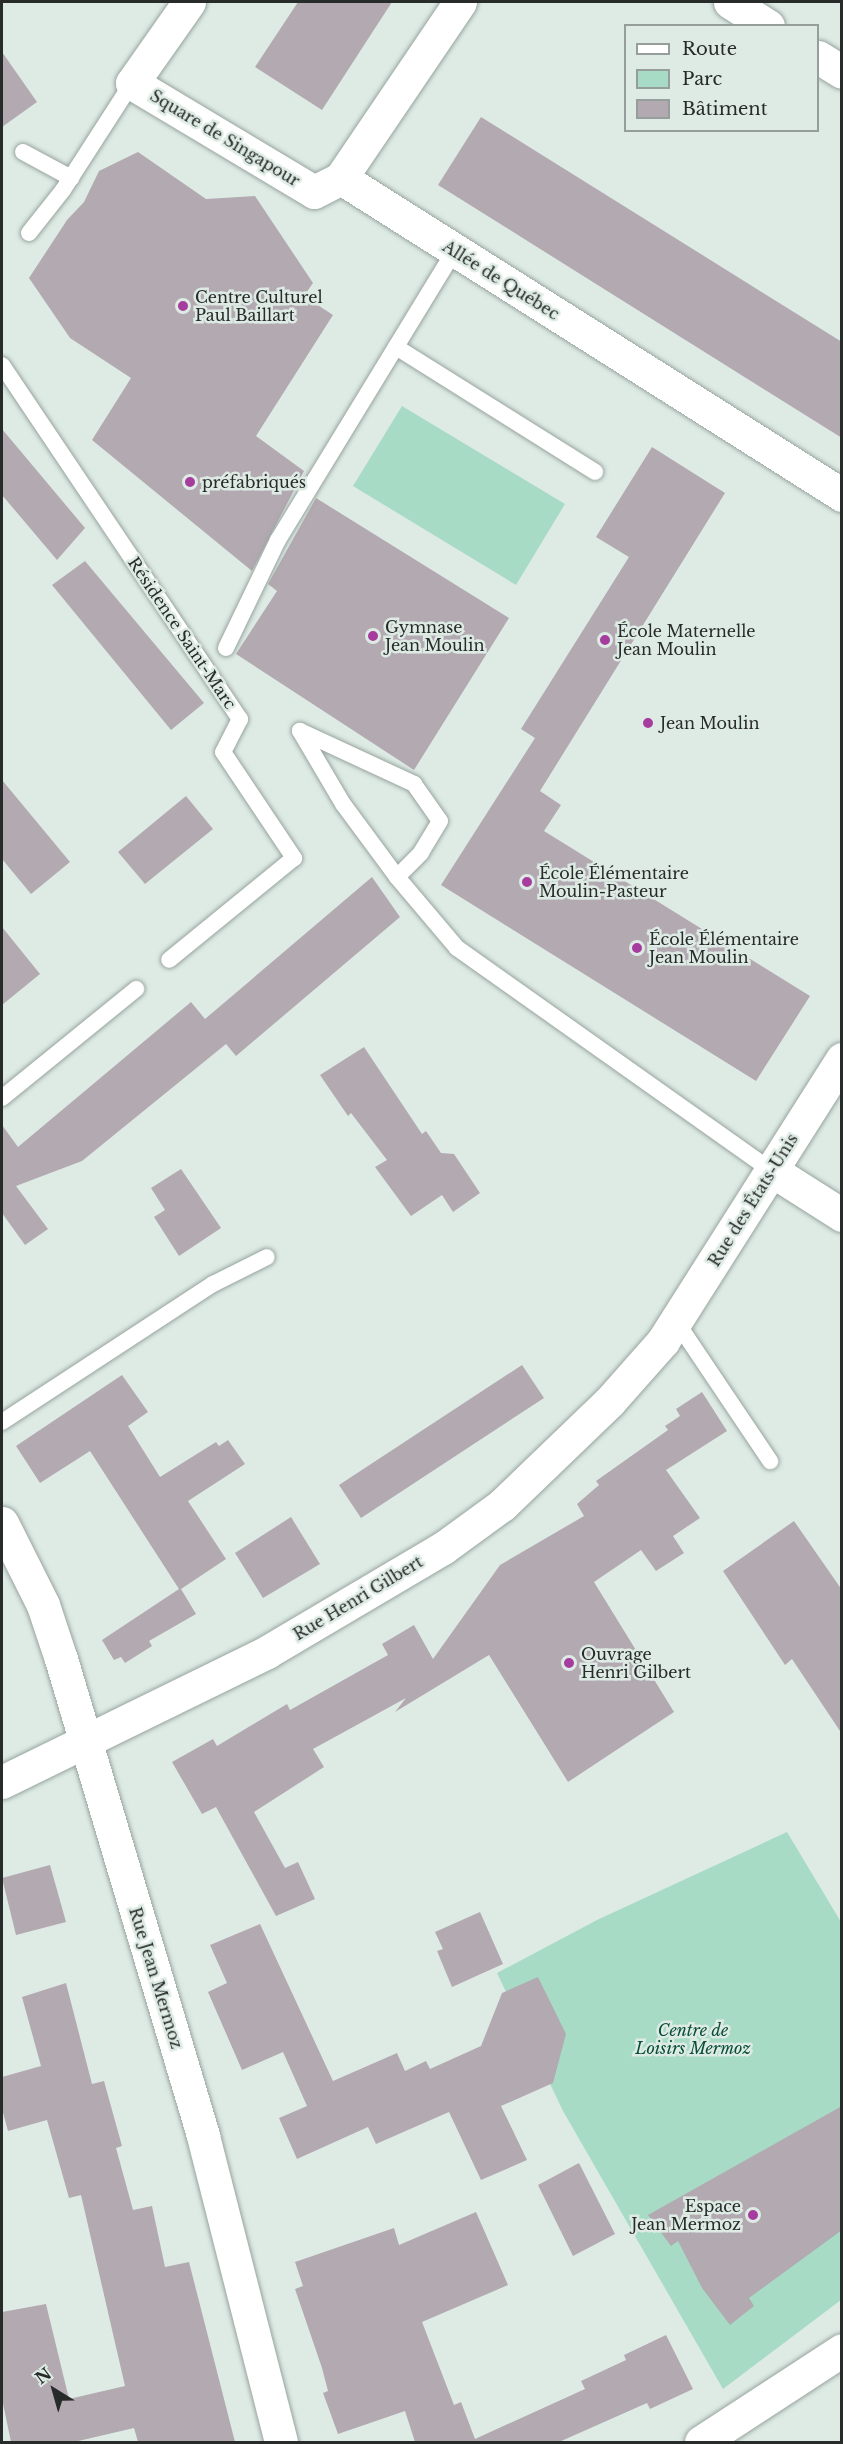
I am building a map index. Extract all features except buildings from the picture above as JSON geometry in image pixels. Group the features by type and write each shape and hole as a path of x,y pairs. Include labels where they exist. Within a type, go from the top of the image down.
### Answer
{"street":[{"name":"Square de Singapour","path":"189,2 132,83 314,192 341,178"},
{"path":"341,178 460,2"},
{"path":"730,2 765,24"},
{"path":"819,58 842,72"},
{"name":"Allée de Québec","path":"341,178 454,252 842,495"},
{"name":"Rue des États-Unis","path":"670,1331 842,1059"},
{"path":"771,1170 842,1215"},
{"name":"Rue Henri Gilbert","path":"2,1782 267,1652 443,1548 502,1505 610,1401 670,1331"},
{"name":"Rue Jean Mermoz","path":"2,1523 43,1605 86,1742 204,2136 281,2442"},
{"path":"714,2440 842,2350"}],"lane":[{"path":"28,233 70,178 132,83"},
{"path":"23,152 70,178"},
{"path":"226,648 278,540 454,252"},
{"path":"396,347 595,472"},
{"name":"Résidence Saint-Marc","path":"2,365 240,719 223,752 294,858 169,960"},
{"path":"397,877 421,853 440,820 414,784 300,731 343,804 397,877 457,948 771,1170"},
{"path":"2,1098 136,989"},
{"path":"2,1422 213,1284 267,1257"},
{"path":"670,1331 770,1461"}],"green space":[{"path":"402,406 565,504 516,585 353,486"},
{"name":"Centre de Loisirs Mermoz","path":"787,1832 841,1922 841,2300 723,2389 563,2111 497,1973 597,1920"}],"place":[{"name":"Centre Culturel Paul Baillart","path":"183,306"},
{"name":"préfabriqués","path":"190,482"},
{"name":"Gymnase Jean Moulin","path":"373,636"},
{"name":"École Maternelle Jean Moulin","path":"605,640"},
{"name":"Jean Moulin","path":"648,723"},
{"name":"École Élémentaire Moulin-Pasteur","path":"527,882"},
{"name":"École Élémentaire Jean Moulin","path":"637,948"},
{"name":"Ouvrage Henri Gilbert","path":"569,1663"},
{"name":"Espace Jean Mermoz","path":"753,2215"}]}
